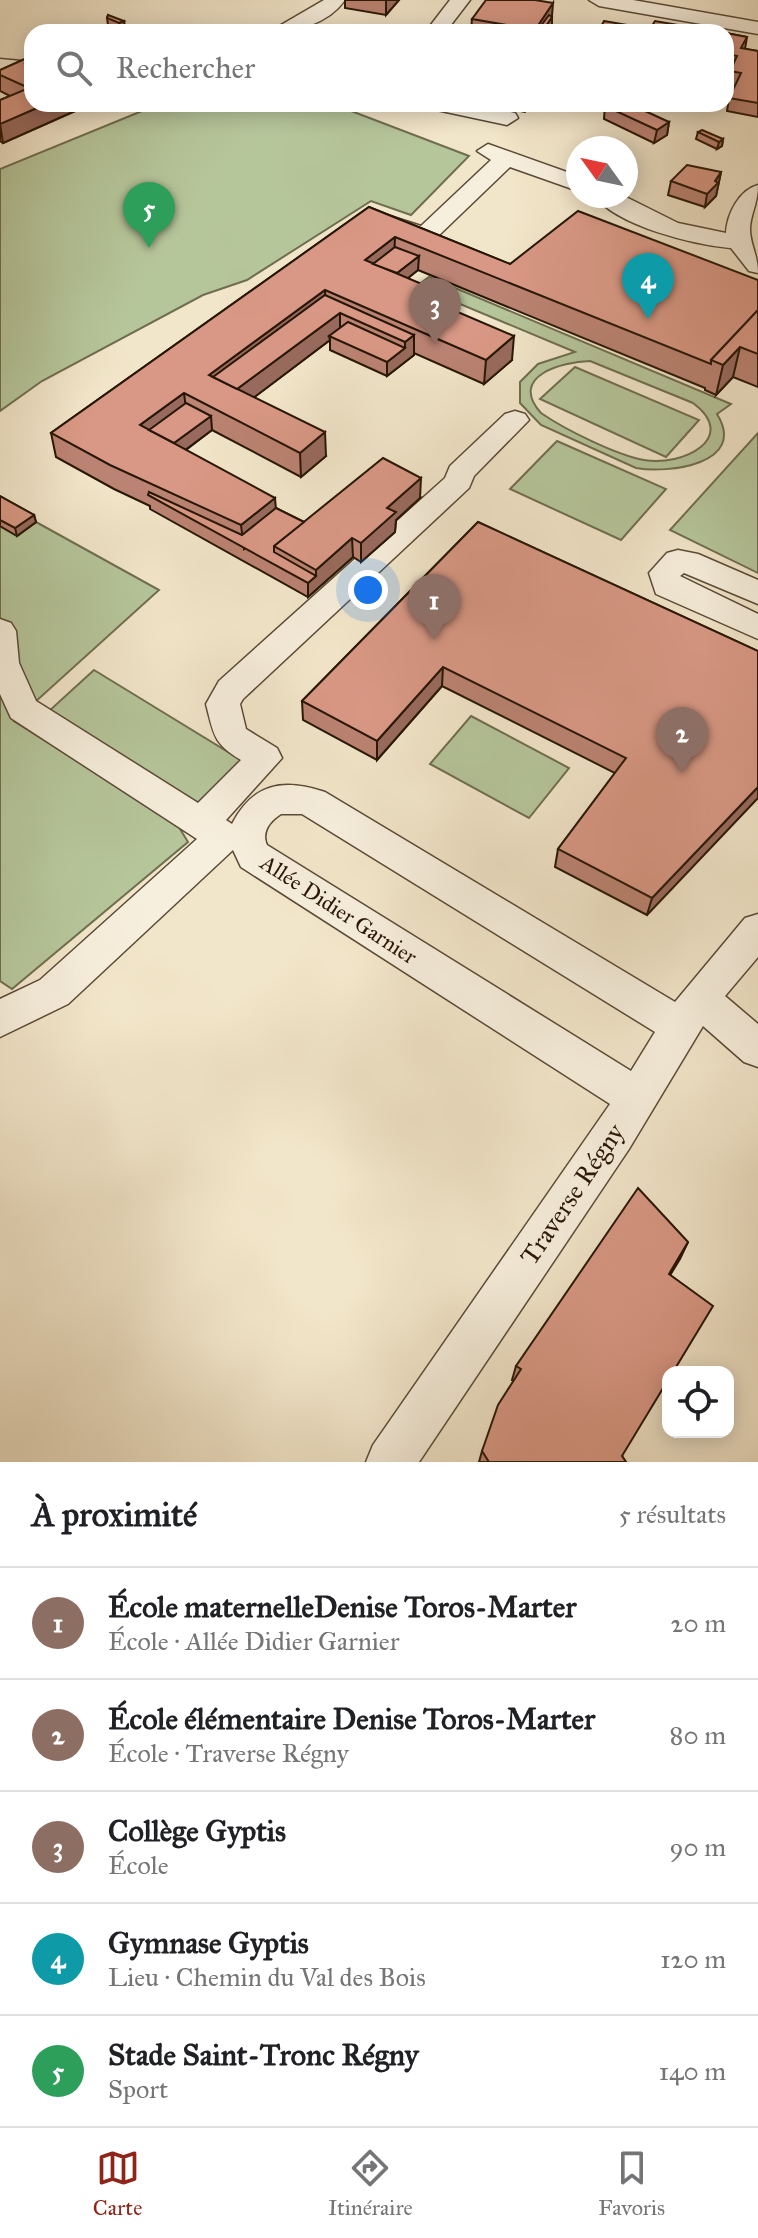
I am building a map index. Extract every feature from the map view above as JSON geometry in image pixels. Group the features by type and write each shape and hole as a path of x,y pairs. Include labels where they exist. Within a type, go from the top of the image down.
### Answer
{"street":[{"path":"295,24 329,7 335,0"},
{"path":"442,24 460,0"},
{"path":"599,0 758,28"},
{"path":"0,65 24,67"},
{"path":"478,112 507,118"},
{"path":"425,235 497,155 566,180"},
{"path":"758,192 744,206 736,229 738,241 758,266"},
{"path":"627,208 656,225 696,239 738,241"},
{"path":"361,223 390,222 454,247"},
{"path":"0,1019 54,992 226,839 265,758 231,737 223,704 231,690 459,481 460,473 515,420"},
{"path":"758,593 687,562 678,561 664,573 667,586 758,627"},
{"path":"0,631 3,663 23,709 226,839"},
{"name":"Allée Didier Garnier","path":"226,839 246,839 255,813 266,803 299,797 312,802 758,1049"},
{"name":"Allée Didier Garnier","path":"226,839 635,1097"},
{"name":"Traverse Régny","path":"404,1456 437,1391 614,1135 690,1012 758,930"}],"green space":[{"path":"139,112 354,112 469,156 411,215 371,201 247,280 203,295 42,381 0,411 0,169"},
{"path":"429,277 731,404 717,414 724,431 722,444 713,455 684,467 636,468 541,425 520,403 520,382 538,364 575,352 417,286","holes":["590,361 693,403 706,416 711,428 708,438 689,454 674,459 644,460 576,434 541,413 532,400 531,389 535,381 553,368"]},
{"path":"575,367 699,420 666,457 540,399"},
{"path":"758,433 758,573 670,530"},
{"path":"557,441 666,489 621,540 510,489"},
{"path":"36,522 159,590 14,721 177,824 188,842 12,989 0,981 0,526 17,535"},
{"path":"94,670 241,760 199,804 49,711"},
{"path":"471,716 569,768 529,818 430,764"}],"building":[{"path":"486,0 553,3 539,24 501,24 472,19"},
{"path":"108,15 124,21 119,23 107,18"},
{"path":"734,35 747,37 741,48 758,51 758,103 734,99 734,88 741,73 734,72 737,56 734,55"},
{"path":"24,59 24,86 0,75 0,70"},
{"path":"24,90 24,112 28,112 0,124 0,100"},
{"path":"618,112 647,112 669,122 657,130"},
{"path":"702,130 723,139 719,142 698,132"},
{"path":"687,165 721,172 715,181 718,183 707,194 671,181"},
{"path":"369,207 510,264 578,211 758,280 758,310 711,360 711,364 395,237 365,260 450,296 439,304 514,336 486,360 325,290 209,375 325,432 300,453 184,393 140,425 275,498 241,525 110,465 51,433"},
{"path":"395,247 419,256 397,273 373,264"},
{"path":"325,295 414,335 405,342 340,313 237,389 213,377"},
{"path":"758,310 758,354 740,347 723,365 711,360"},
{"path":"348,322 405,348 387,362 329,336"},
{"path":"186,403 211,416 174,443 149,430"},
{"path":"383,458 421,478 387,508 396,512 361,543 352,538 316,570 274,546"},
{"path":"149,492 242,535 276,508 304,522 274,546 274,552 316,576 308,583 148,495"},
{"path":"0,496 34,515 15,528 0,520"},
{"path":"478,522 758,651 758,787 652,898 558,849 626,758 443,667 377,741 302,701"},
{"path":"638,1188 688,1242 669,1274 713,1306 677,1366 662,1366 662,1390 622,1456 626,1462 489,1462 482,1451 498,1405 521,1369 516,1366"}],"place":[{"name":"Stade Saint-Tronc Régny","path":"149,248"},
{"name":"Gymnase Gyptis","path":"648,319"},
{"name":"Collège Gyptis","path":"435,344"},
{"name":"École maternelleDenise Toros-Marter","path":"434,640"},
{"name":"École élémentaire Denise Toros-Marter","path":"682,773"}]}
